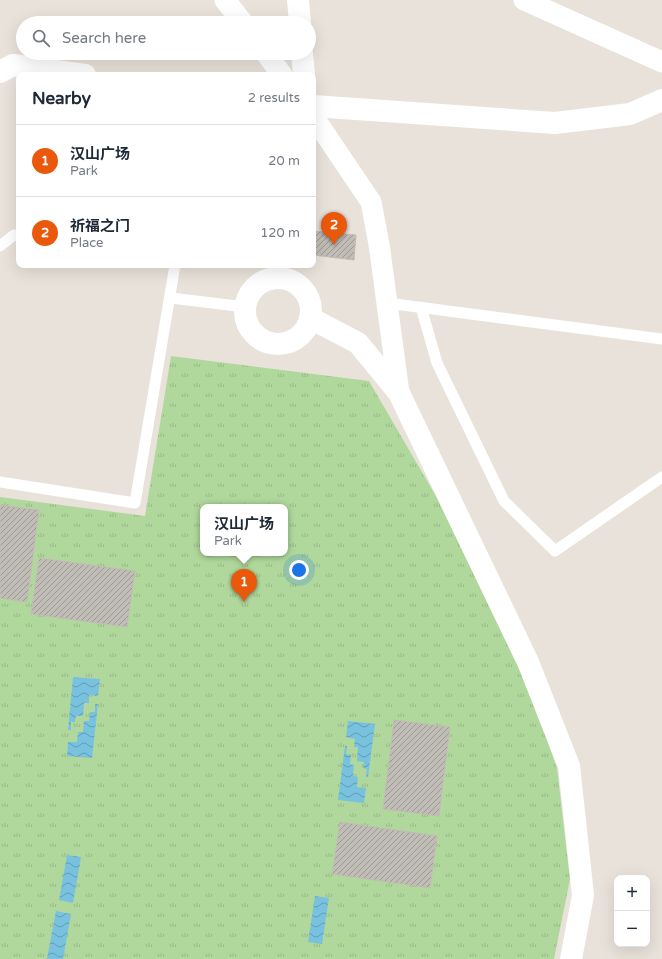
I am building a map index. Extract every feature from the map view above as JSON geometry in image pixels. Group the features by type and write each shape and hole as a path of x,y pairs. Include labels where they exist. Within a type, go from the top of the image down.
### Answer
{"street":[{"path":"226,0 238,16"},
{"path":"298,0 299,16"},
{"path":"524,0 662,62"},
{"path":"271,60 280,72"},
{"path":"303,60 304,72"},
{"path":"0,72 12,65 62,72"},
{"path":"316,106 556,123 630,114 662,100"},
{"path":"316,120 371,202 379,244 399,393"},
{"path":"285,272 289,279 298,284 306,292 310,302 311,313 309,324 303,333 294,340 284,344 273,344 262,340 253,333 248,324 245,308 245,303 257,284 267,279 278,277 285,272"},
{"path":"310,318 358,343 399,393 528,662 569,766 583,895 571,959"}],"lane":[{"path":"0,246 16,236"},
{"path":"0,482 135,503 176,268"},
{"path":"171,298 245,308"},
{"path":"387,302 662,339"},
{"path":"421,307 437,363 504,501 555,551 662,478"}],"green space":[{"path":"171,356 369,381 437,498 529,689 557,768 570,879 554,959 0,959 0,497 145,516"}],"water":[{"path":"73,677 100,679 98,696 89,695 89,703 84,703 83,716 76,716 75,722 71,722 71,730 68,730"},
{"path":"95,704 98,704 92,758 67,756 68,742 77,742 78,732 83,732 84,721 89,721 90,712 95,712"},
{"path":"348,721 375,724 368,777 366,777 367,769 363,768 364,762 357,761 358,747 354,747 355,739 346,737"},
{"path":"345,746 347,746 346,754 351,755 350,764 354,765 353,776 358,777 357,787 366,788 364,803 338,800"},
{"path":"67,855 81,857 73,903 59,900"},
{"path":"315,896 329,898 322,944 308,942"},
{"path":"56,911 71,914 63,959 47,959"}],"building":[{"path":"316,231 356,235 354,260 316,255"},
{"path":"0,505 39,510 27,602 0,598"},
{"path":"39,558 135,571 127,627 31,614"},
{"path":"394,720 450,727 439,816 383,809"},
{"path":"340,822 437,836 430,888 332,874"}],"place":[{"name":"祈福之门","path":"334,245"},
{"name":"汉山广场","path":"244,602"}]}
